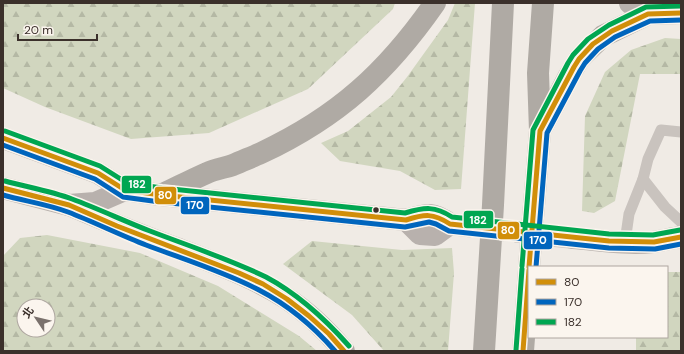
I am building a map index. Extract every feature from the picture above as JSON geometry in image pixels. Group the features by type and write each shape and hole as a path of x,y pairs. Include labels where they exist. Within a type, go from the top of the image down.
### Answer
{"highway":[{"path":"160,195 208,172 232,165 260,154 290,139 326,117 370,81 411,35 435,3"},
{"path":"484,351 503,3"},
{"path":"529,266 540,131 538,73 543,3"},
{"path":"540,131 574,67 586,52 639,8"},
{"path":"69,205 117,226 239,272 263,284 287,299 309,316 329,334 344,351"},
{"path":"523,351 528,284"}],"main road":[{"path":"639,8 681,13"},
{"path":"3,138 98,173 125,190 160,195 406,220"},
{"path":"3,188 69,205 95,203 125,190"},
{"path":"573,238 625,242 654,242 681,237"}],"lane":[{"path":"625,242 629,214 644,179 648,159 661,130 681,132"},
{"path":"644,179 665,206 681,222"}],"green space":[{"path":"3,3 395,3 393,9 308,89 209,133 131,139 45,107 3,88"},
{"path":"455,3 475,3 461,189 435,190 400,171 340,161 321,143 348,131 391,97 448,20"},
{"path":"665,38 681,39 681,74 640,74 615,201 594,213 582,211 585,116 605,72 631,50"},
{"path":"47,235 140,253 218,286 299,336 317,351 3,351 3,256 20,238"},
{"path":"312,241 402,250 452,248 454,273 448,351 384,351 352,315 283,264"},
{"path":"668,272 681,272 681,351 636,351 636,338 668,338"}],"tunnel":[{"path":"450,224 573,238"}],"transit line":[{"name":"182","path":"522,266 533,130 568,63 573,55 588,39 609,25 646,7 681,6"},
{"name":"80","path":"529,266 540,131 574,67 579,59 593,44 612,31 648,14 681,13"},
{"name":"170","path":"536,266 547,133 580,71 598,49 615,37 650,21 681,20"},
{"name":"182","path":"5,131 100,166 127,183 162,188 405,213 424,209 435,209 452,217 609,234 653,235 680,230"},
{"name":"80","path":"3,138 98,173 125,190 406,220 424,216 434,216 450,224 609,241 654,242 681,237"},
{"name":"170","path":"3,145 95,179 123,197 405,227 429,222 449,231 609,248 655,249 681,244"},
{"name":"182","path":"5,181 64,196 252,270 278,284 300,299 331,327 349,346"},
{"name":"80","path":"3,188 69,205 117,226 239,273 263,284 287,299 309,316 329,334 344,351"},
{"name":"170","path":"3,195 68,212 136,241 246,283 280,302 318,333 335,351"},
{"name":"182","path":"516,350 522,269"},
{"name":"80","path":"523,351 528,284"}]}
